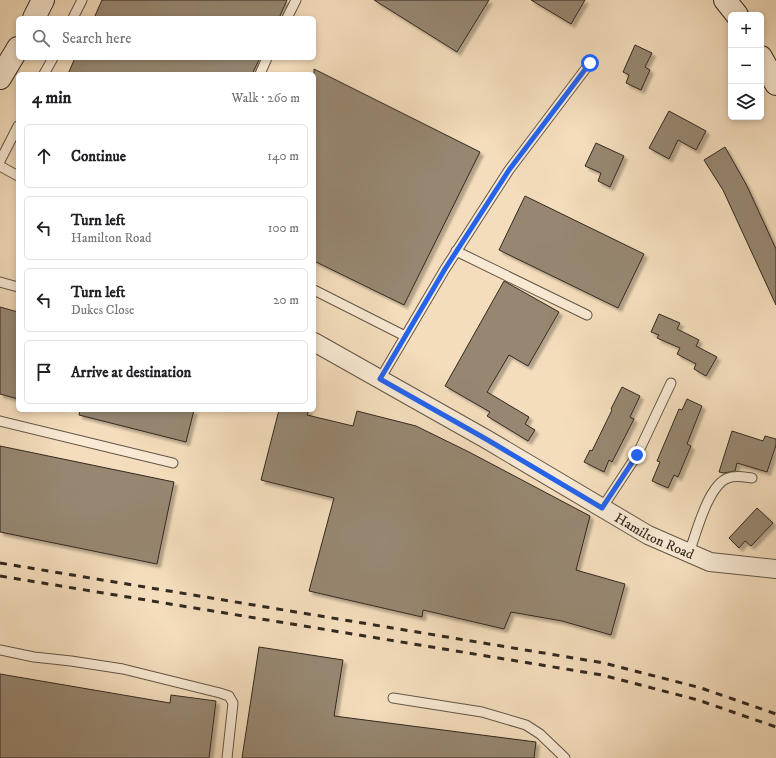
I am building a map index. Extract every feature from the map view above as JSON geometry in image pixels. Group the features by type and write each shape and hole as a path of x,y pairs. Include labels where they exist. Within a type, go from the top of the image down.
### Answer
{"main road":[{"path":"35,16 43,0"},
{"path":"725,0 735,12"},
{"path":"0,78 16,51"},
{"path":"764,62 776,84"}],"street":[{"name":"Hamilton Road","path":"316,343 486,439 648,535 710,562 776,569"}],"lane":[{"path":"74,16 82,0"},
{"path":"288,16 296,0"},
{"path":"45,72 52,60"},
{"path":"261,72 267,60"},
{"path":"380,379 456,251 509,170 590,63"},
{"path":"0,161 16,130"},
{"path":"0,166 16,175"},
{"path":"456,251 587,315"},
{"path":"0,282 16,286"},
{"path":"316,291 405,336"},
{"path":"602,508 637,455 671,383"},
{"path":"0,421 173,463"},
{"path":"689,553 707,503 716,487 726,479 738,476 752,478"},
{"path":"0,650 34,657 123,669 228,696 233,703 227,758"},
{"path":"393,698 482,712 526,725 540,734 565,758"}],"building":[{"path":"102,0 287,0 280,16 95,16"},
{"path":"374,0 489,0 457,52"},
{"path":"531,0 585,0 571,24"},
{"path":"635,45 652,53 645,67 650,70 641,90 626,83 629,75 623,72"},
{"path":"74,60 259,60 253,72 69,72"},
{"path":"314,69 480,152 404,305 316,262 316,72 314,72"},
{"path":"669,111 706,131 696,150 678,140 669,159 649,148"},
{"path":"596,143 624,156 610,187 598,181 601,173 585,166"},
{"path":"725,147 747,186 776,249 776,305 723,190 704,160"},
{"path":"525,196 644,254 618,308 499,250"},
{"path":"504,281 559,312 528,366 509,355 487,392 529,417 525,424 535,430 528,441 487,416 490,412 445,386"},
{"path":"0,307 16,311 16,398 0,394"},
{"path":"659,314 680,323 677,329 699,340 696,346 717,357 706,376 694,369 696,364 677,354 680,348 657,338 659,335 651,332"},
{"path":"622,387 640,396 630,417 634,419 612,462 609,460 604,472 584,462 590,450 592,451"},
{"path":"687,399 702,406 687,444 691,446 678,477 674,475 668,488 652,481 660,462 657,461 679,409 682,410"},
{"path":"357,411 416,426 469,452 590,516 576,570 625,584 611,635 562,621 511,612 504,629 423,610 422,617 309,591 334,498 261,480 278,412 308,412 307,415 353,426"},
{"path":"80,412 194,412 186,442 79,415"},
{"path":"732,431 763,441 765,436 776,439 776,445 767,472 737,463 735,471 724,473 719,472"},
{"path":"0,446 174,482 157,564 0,532"},
{"path":"757,508 773,523 751,546 745,541 739,548 729,538"},
{"path":"259,647 343,660 334,716 536,742 534,758 242,758"},
{"path":"0,674 170,703 171,695 216,701 209,758 0,758"}],"railway":[{"path":"0,563 604,663 701,688 776,714"},
{"path":"0,576 602,675 698,700 776,727"}],"route":[{"path":"590,63 509,170 445,269 380,379 486,439 602,508 637,455"}]}
